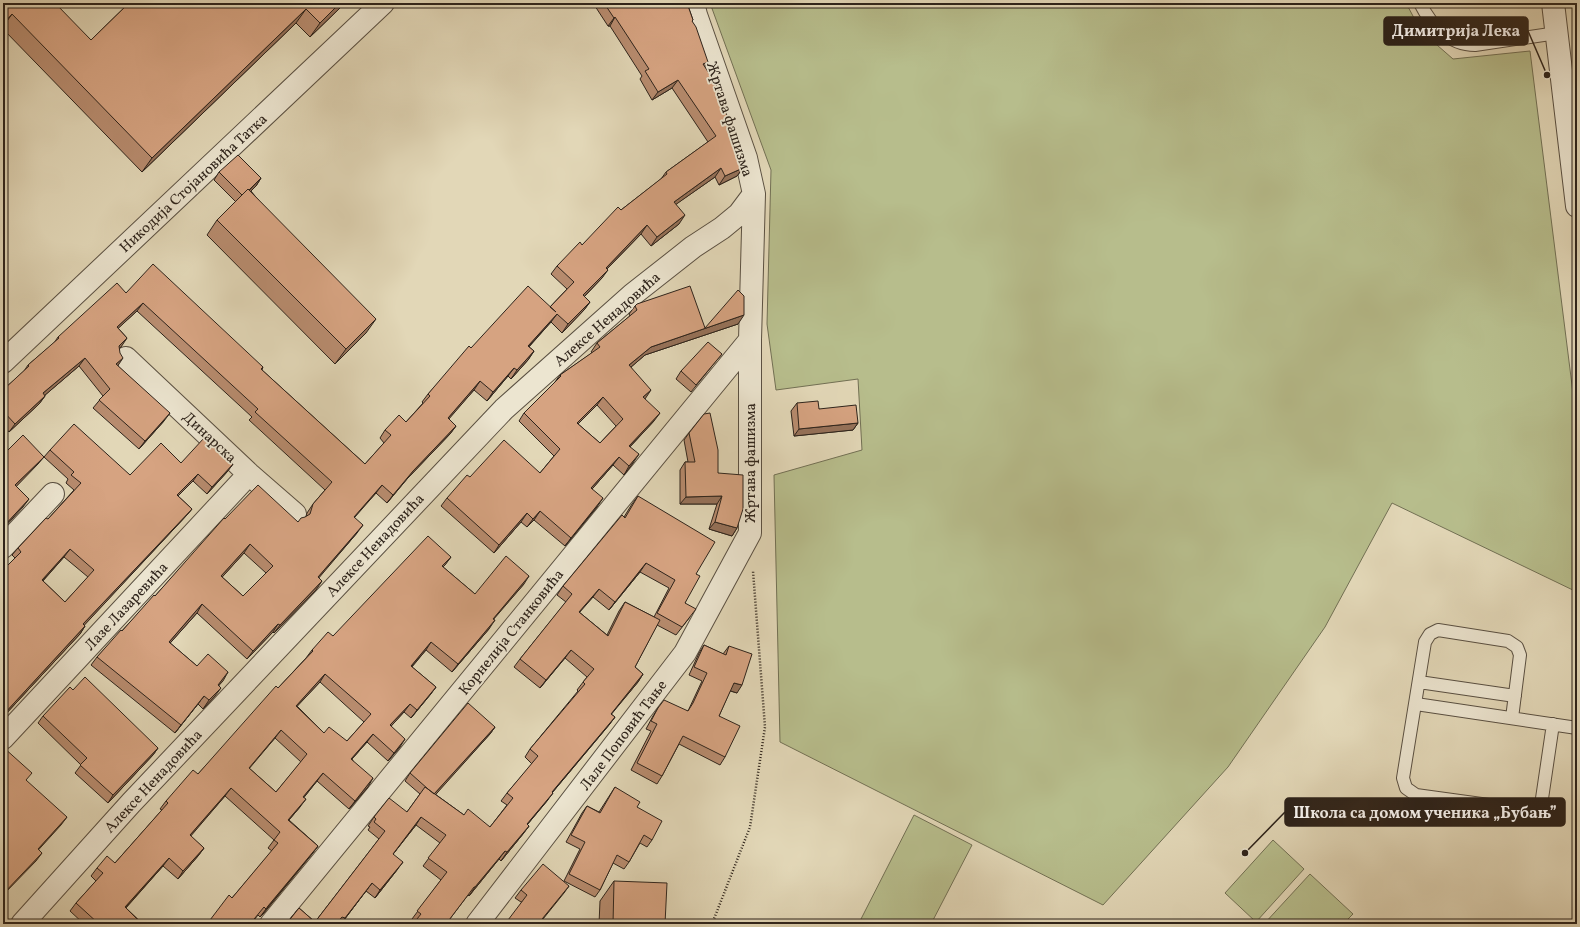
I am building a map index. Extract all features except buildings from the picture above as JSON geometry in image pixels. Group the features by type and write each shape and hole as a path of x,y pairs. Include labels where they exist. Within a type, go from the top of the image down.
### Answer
{"street":[{"name":"Никодија Стојановића Татка","path":"3,362 383,3"},
{"name":"Жртава фашизма","path":"693,3 746,158 754,194 750,340 750,533"},
{"path":"1553,3 1577,206"},
{"name":"Алексе Ненадовића","path":"22,924 131,803 504,409 632,295 739,214 754,194"},
{"name":"Корнелија Станковића","path":"271,924 750,340"},
{"name":"Динарска","path":"126,358 249,474 295,514"},
{"name":"Лазе Лазаревића","path":"3,738 249,474"},
{"path":"3,547 53,494"},
{"name":"Лале Поповић Тање","path":"477,924 685,653 750,533"}],"lane":[{"path":"1420,3 1434,25 1444,35 1465,45 1557,33"},
{"path":"1512,718 1520,655 1517,646 1508,641 1438,630 1430,634 1425,642 1403,778 1406,788 1416,795 1540,812 1553,724"},
{"path":"1419,682 1515,696"},
{"path":"1416,704 1577,728"}],"path":[{"path":"712,924 750,827 765,727 752,564"}],"green space":[{"path":"710,3 1406,3 1421,31 1453,59 1530,51 1577,425 1577,592 1392,503 1325,627 1228,767 1103,905 780,742 774,475 862,450 858,379 776,390 767,324 771,170"},
{"path":"914,815 972,845 931,924 870,924 861,919"},
{"path":"1273,840 1304,869 1256,922 1225,893"},
{"path":"1310,874 1353,914 1343,924 1264,924"}],"place":[{"name":"Димитрија Лека","path":"1547,75"},
{"name":"Школа са домом ученика „Бубањ”","path":"1245,853"}]}
